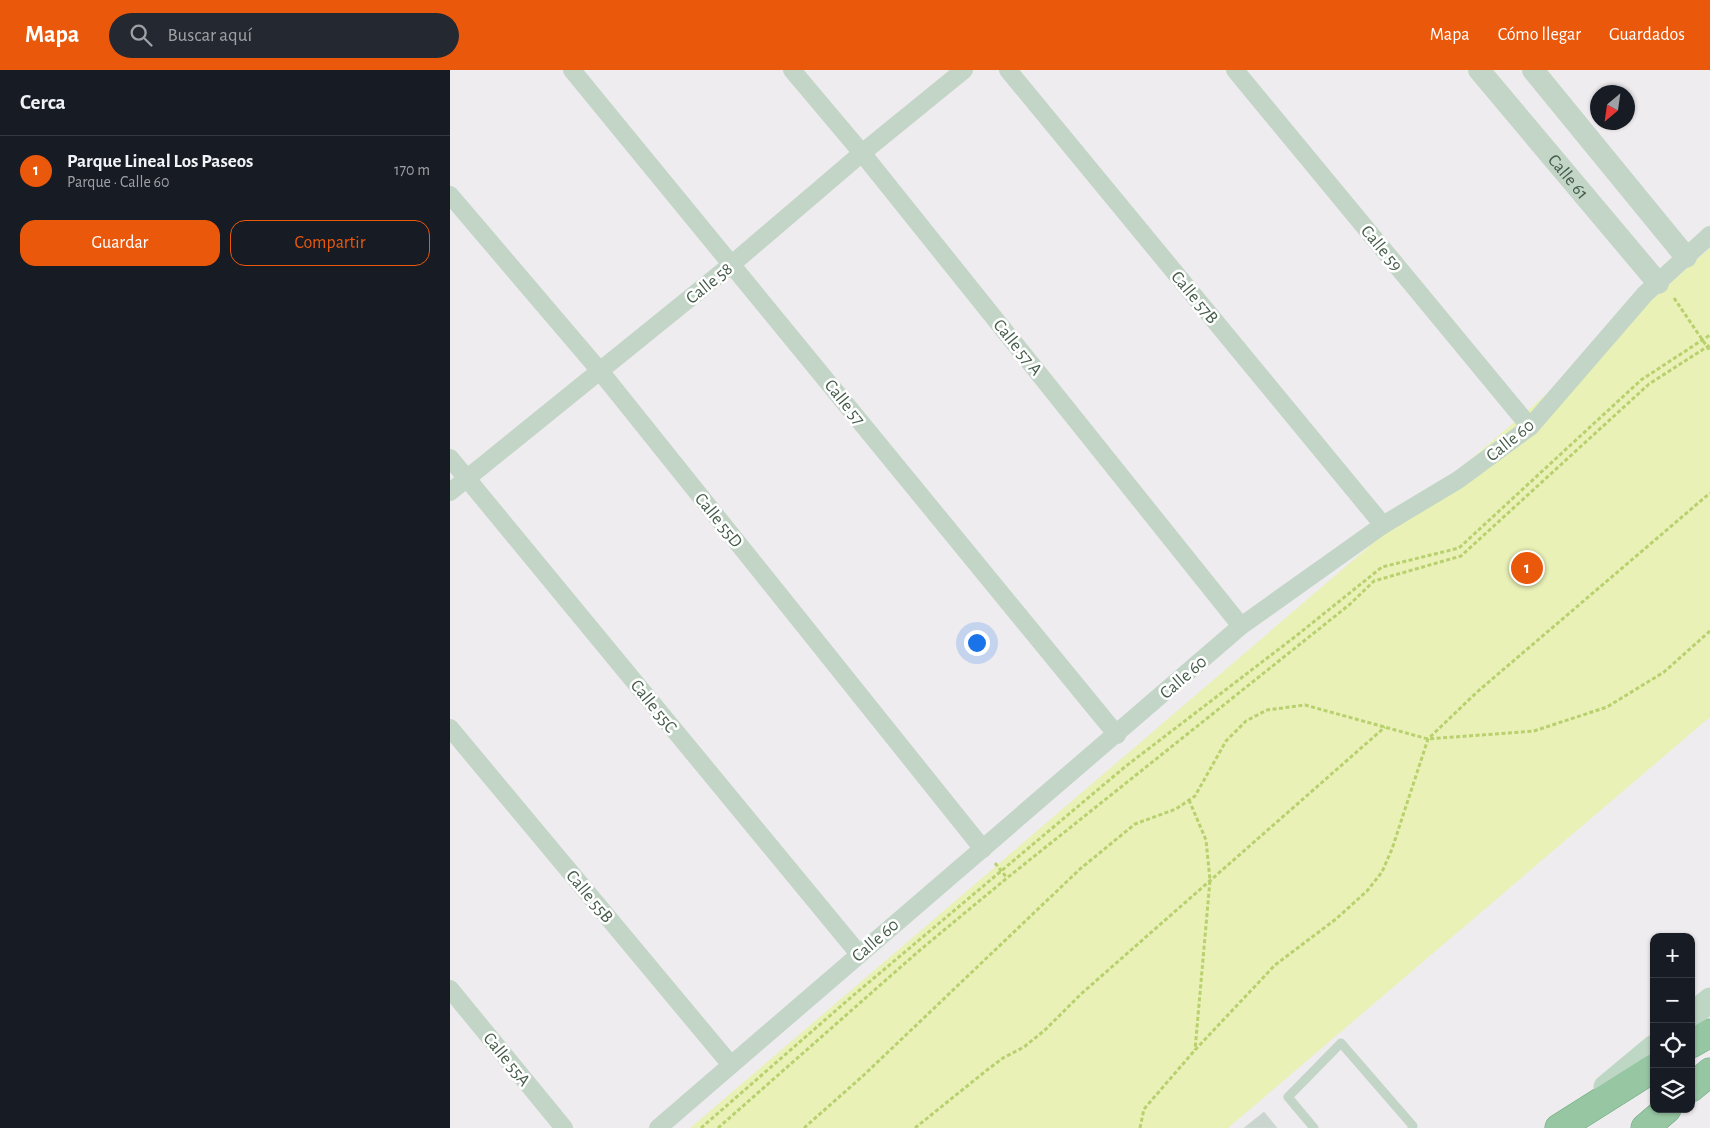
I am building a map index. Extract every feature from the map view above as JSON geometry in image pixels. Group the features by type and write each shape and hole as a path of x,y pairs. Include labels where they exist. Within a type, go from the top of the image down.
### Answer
{"highway":[{"path":"1695,1041 1710,1032"},
{"path":"1558,1128 1650,1070"},
{"path":"1695,1085 1710,1072"},
{"path":"1645,1128 1662,1113"}],"main road":[{"path":"1695,1013 1710,1000"},
{"path":"1558,1128 1650,1050"}],"street":[{"name":"Calle 57","path":"572,70 1117,734"},
{"name":"Calle 57 A","path":"792,70 862,153 1241,626"},
{"name":"Calle 58","path":"450,492 466,477 732,264 862,153 964,70"},
{"name":"Calle 57B","path":"1008,70 1383,525"},
{"name":"Calle 59","path":"1235,70 1530,427"},
{"name":"Calle 61","path":"1479,70 1658,282"},
{"path":"1533,70 1686,257"},
{"name":"Calle 55D","path":"450,195 600,371 983,849"},
{"name":"Calle 60","path":"658,1128 1241,626 1383,525 1458,480 1530,427 1645,294 1710,235"},
{"name":"Calle 55C","path":"450,458 859,954"},
{"name":"Calle 55B","path":"450,728 731,1065"},
{"name":"Calle 55A","path":"450,989 564,1128"}],"lane":[{"path":"1314,1128 1288,1097 1340,1043 1413,1126 1412,1128"}],"path":[{"path":"1658,282 1676,301 1703,340 1709,345 1710,351"},
{"path":"701,1128 849,999 1126,766 1296,636 1382,567 1458,548 1640,380 1710,335"},
{"path":"718,1128 920,950 1349,605 1374,582 1461,556 1649,384 1709,345"},
{"path":"1140,1128 1144,1109 1194,1050 1275,965 1336,920 1367,891 1382,872 1392,849 1428,739 1477,692 1710,493"},
{"path":"804,1128 865,1074 1080,869 1135,824 1176,809 1195,796 1226,741 1246,721 1267,710 1305,705 1428,739 1534,731 1607,707 1664,672 1710,630"},
{"path":"915,1128 1002,1058 1024,1048 1081,994 1385,727"},
{"path":"1189,800 1206,840 1210,880 1194,1050"}],"green space":[{"path":"1710,248 1710,717 1228,1128 690,1128 1518,419"}],"building":[{"path":"1264,1112 1277,1128 1244,1128"}],"place":[{"name":"Parque Lineal Los Paseos","path":"1527,568"}]}
